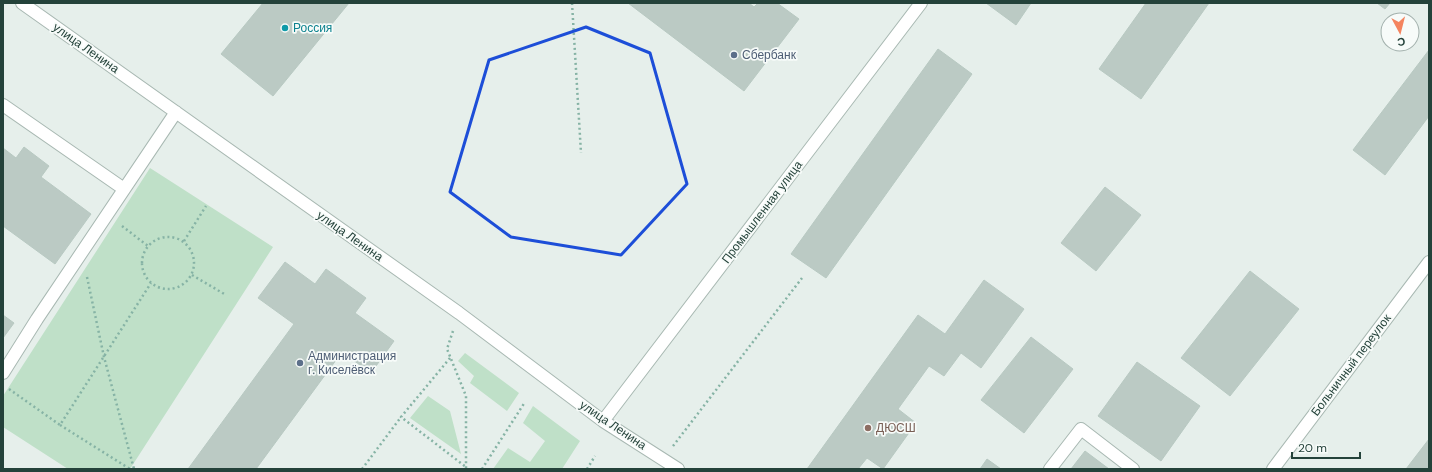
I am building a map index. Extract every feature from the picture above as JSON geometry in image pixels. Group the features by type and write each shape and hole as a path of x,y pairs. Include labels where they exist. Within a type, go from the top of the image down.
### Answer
{"street":[{"name":"улица Ленина","path":"22,3 459,313 603,421 678,469"},
{"name":"Промышленная улица","path":"603,421 921,3"},
{"path":"3,105 124,189"},
{"path":"3,373 176,112"},
{"name":"Больничный переулок","path":"1274,469 1429,262"},
{"path":"1050,469 1081,429 1133,469"}],"path":[{"path":"572,3 581,154"},
{"path":"184,241 206,206"},
{"path":"107,214 148,246"},
{"path":"166,237 184,241 191,249 195,260 192,275 182,286 170,289 161,288 150,283 143,270 142,261 148,246 155,240 166,237"},
{"path":"82,252 104,357 134,469"},
{"path":"192,275 226,294"},
{"path":"663,458 696,419 802,278"},
{"path":"60,425 150,283"},
{"path":"459,313 447,349 466,396 466,468"},
{"path":"362,469 401,417 450,357"},
{"path":"3,385 60,425 130,469"},
{"path":"482,469 525,402"},
{"path":"401,417 466,468"},
{"path":"587,469 596,456"}],"highlighted area":[{"path":"586,27 650,53 687,184 621,255 511,237 450,192 489,60"}],"green space":[{"path":"150,168 273,247 130,469 68,469 3,427 3,396"},
{"path":"465,353 519,393 507,411 470,383 474,376 458,361"},
{"path":"428,396 450,411 461,454 410,418"},
{"path":"533,406 580,441 562,469 493,469 508,448 530,462 545,441 523,423"}],"building":[{"name":"Россия","path":"263,3 349,3 273,96 221,54"},
{"name":"Сбербанк","path":"628,3 749,3 754,7 758,3 777,3 799,19 744,91"},
{"path":"986,3 1031,3 1016,25"},
{"path":"1146,3 1209,3 1141,99 1099,69"},
{"path":"1377,3 1390,3 1385,9"},
{"path":"938,49 972,74 826,278 791,254"},
{"path":"1429,50 1429,116 1385,175 1353,150"},
{"path":"24,147 49,166 41,177 91,214 55,264 3,226 3,148 16,158"},
{"path":"1105,187 1141,215 1096,271 1061,243"},
{"name":"Администрация г. Киселёвск","path":"285,262 315,284 326,269 366,298 355,313 394,341 371,373 342,352 256,469 188,469 294,324 258,298"},
{"path":"1250,271 1299,309 1230,396 1181,358"},
{"path":"984,280 1024,309 981,368 961,353 944,376 929,366 898,409 916,423 883,469 867,458 858,469 807,469 918,315 945,334"},
{"path":"3,315 14,323 3,338"},
{"path":"1031,337 1073,369 1024,433 981,400"},
{"path":"1137,362 1200,406 1161,461 1098,416"},
{"path":"1429,439 1429,469 1406,469"},
{"path":"1085,451 1109,469 1071,469"},
{"path":"987,459 1001,469 980,469"}],"place":[{"name":"Россия","path":"285,28"},
{"name":"Сбербанк","path":"734,55"},
{"name":"Администрация г. Киселёвск","path":"300,363"},
{"name":"ДЮСШ","path":"868,428"}]}
